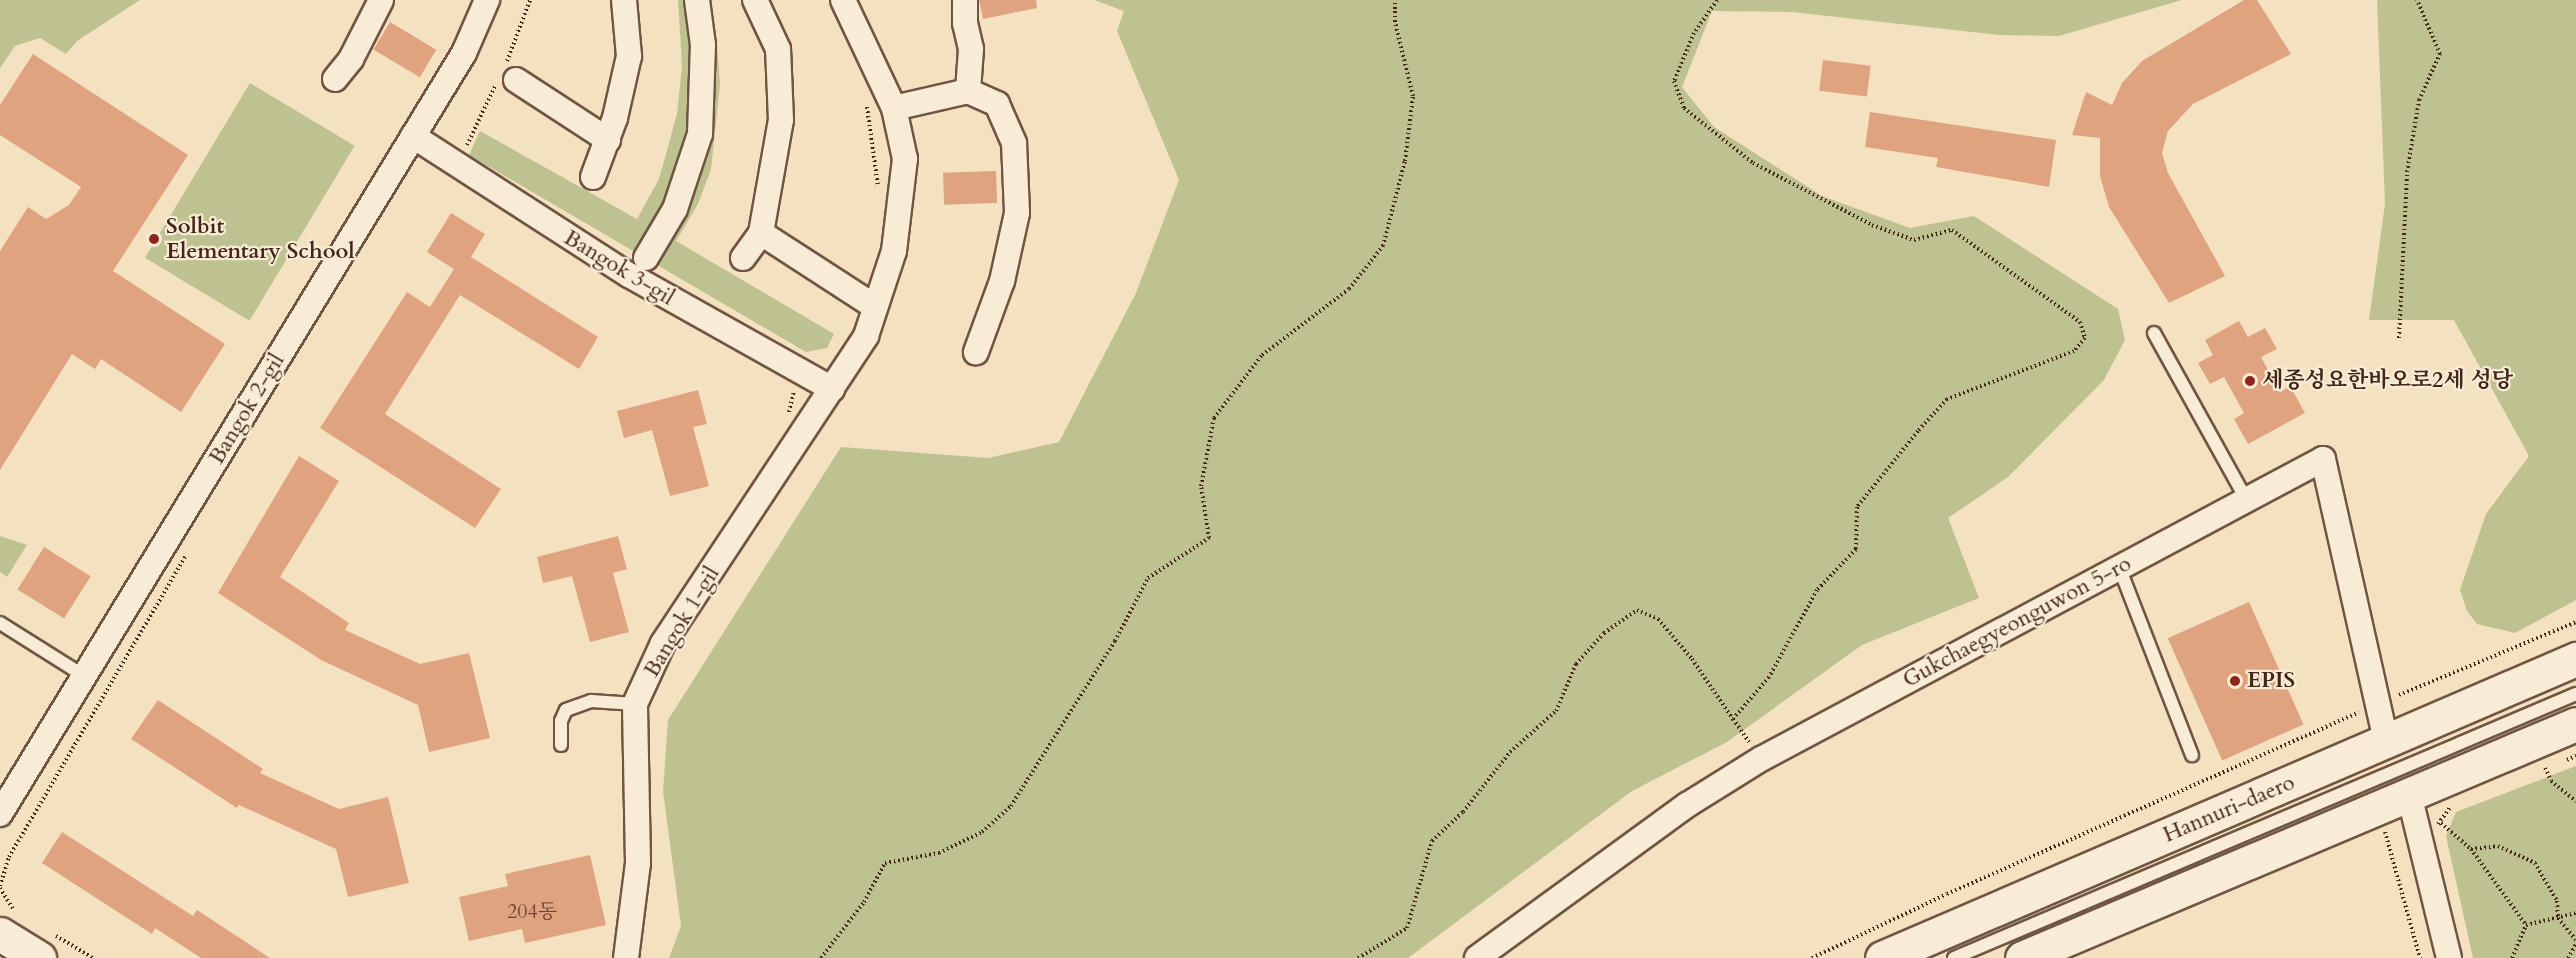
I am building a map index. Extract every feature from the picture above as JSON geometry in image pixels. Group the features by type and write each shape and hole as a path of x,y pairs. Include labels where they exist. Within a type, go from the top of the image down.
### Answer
{"street":[{"path":"334,80 351,59 381,0"},
{"name":"Bangok 2-gil","path":"0,814 472,39 487,0"},
{"path":"592,177 608,140 628,56 624,0"},
{"path":"646,258 675,209 700,134 703,45 697,0"},
{"path":"743,258 761,233 781,120 778,49 755,0"},
{"name":"Bangok 1-gil","path":"626,958 638,863 635,704 663,643 866,336 900,220 905,159 894,108 843,0"},
{"path":"965,0 971,49 968,92"},
{"path":"505,77 608,140"},
{"path":"894,108 968,92 998,104 1014,143 1018,172 1017,213 1002,281 976,352"},
{"name":"Bangok 3-gil","path":"413,136 629,275 832,389"},
{"path":"761,233 874,306"},
{"name":"Gukchaegyeonguwon 5-ro","path":"1477,958 1687,805 1761,759 2323,459 2375,705 2386,741"},
{"name":"Hannuri-daero","path":"1882,958 2576,659"},
{"path":"2022,958 2576,724"},
{"path":"2409,794 2449,958"},
{"path":"0,934 39,958"}],"lane":[{"path":"2154,333 2246,499"},
{"path":"2119,567 2192,755"},
{"path":"0,623 84,676"},
{"path":"1954,958 2576,694"},
{"path":"561,745 561,721 566,710 591,701 635,704"}],"path":[{"path":"456,165 505,77 530,0"},
{"path":"821,958 864,902 885,863 939,853 982,832 1011,806 1114,641 1148,578 1209,537 1201,486 1214,418 1262,355 1350,289 1383,246 1405,160 1413,96 1395,22 1395,0"},
{"path":"1717,0 1694,33 1674,81 1684,108 1753,163 1872,225 1914,240 1952,230 2080,322 2085,338 2074,351 1947,399 1857,507 1856,549 1817,590 1769,677 1733,719"},
{"path":"2399,338 2407,172 2419,100 2440,54 2416,0"},
{"path":"0,886 9,857 189,550"},
{"path":"1358,958 1407,928 1431,841 1463,812 1510,752 1556,711 1576,663 1604,633 1637,610 1658,619 1692,659 1761,759"},
{"path":"1812,958 1957,889 2375,705 2576,622"},
{"path":"2545,768 2551,781 2576,801"},
{"path":"2440,822 2471,849 2526,925"},
{"path":"2383,825 2420,958"},
{"path":"2471,849 2499,846 2535,863 2557,901 2558,918 2576,942 2568,958"},
{"path":"2526,925 2576,913"},
{"path":"2512,958 2526,925"}],"green space":[{"path":"0,0 140,0 77,41 66,54 40,38 15,46 0,68"},
{"path":"678,0 707,0 717,44 720,84 711,169 698,204 676,241 834,334 827,348 806,352 469,155 480,131 637,219 659,179 677,114 682,66"},
{"path":"1094,0 2182,0 2059,36 1999,35 1792,12 1712,11 1682,87 1714,127 1822,196 1910,228 1974,216 2118,309 2125,340 2104,380 2008,477 1948,518 1979,598 1862,645 1727,742 1632,791 1408,958 669,958 681,926 663,791 668,720 841,447 988,458 1059,442 1136,293 1179,180 1117,31 1124,11"},
{"path":"2377,0 2576,0 2576,600 2515,633 2477,624 2467,611 2460,590 2486,514 2529,456 2454,320 2369,320 2385,204"},
{"path":"250,83 355,146 250,321 145,258"},
{"path":"0,536 27,545 7,577 0,572"},
{"path":"2576,766 2576,958 2473,958 2446,836 2456,812"}],"building":[{"path":"979,0 1036,0 1037,8 983,19"},
{"path":"2244,0 2257,0 2291,54 2193,104 2168,131 2162,153 2168,173 2225,276 2169,303 2109,207 2100,176 2100,138 2072,135 2086,92 2112,105 2122,83 2142,61"},
{"path":"390,22 436,50 420,77 374,49"},
{"path":"33,54 188,155 113,271 225,344 181,412 101,359 95,369 72,354 0,470 0,251 28,207 46,219 69,205 81,187 0,135 0,105"},
{"path":"1823,60 1871,66 1867,97 1819,91"},
{"path":"1870,112 2056,140 2049,187 1936,167 1938,158 1865,147"},
{"path":"996,171 997,203 944,205 943,173"},
{"path":"451,213 485,234 471,257 598,337 579,369 460,295 385,414 501,489 475,528 320,428 407,292 430,307 454,269 427,252"},
{"name":"세종성요한바오로2세 성당","path":"2239,321 2248,337 2265,328 2277,349 2261,357 2280,392 2290,386 2305,413 2248,444 2234,419 2244,413 2224,377 2210,384 2198,363 2213,355 2205,340"},
{"path":"698,390 707,424 693,427 709,486 670,496 652,430 624,438 617,411"},
{"path":"299,456 339,481 280,577 349,623 345,630 420,664 469,653 490,738 429,752 418,705 321,660 218,593"},
{"path":"618,536 627,569 613,573 629,632 590,642 572,576 543,583 537,557"},
{"path":"44,547 91,576 64,619 18,589"},
{"name":"EPIS","path":"2249,602 2304,724 2222,761 2168,638"},
{"path":"158,700 263,769 260,773 339,809 388,797 409,883 348,897 336,849 239,805 237,808 131,739"},
{"path":"62,832 193,916 197,910 270,958 201,958 155,928 152,934 42,863"},
{"path":"590,855 606,925 525,943 522,929 469,941 459,897 508,886 505,874"}],"place":[{"name":"Solbit Elementary School","path":"154,239"},
{"name":"세종성요한바오로2세 성당","path":"2250,381"},
{"name":"EPIS","path":"2235,681"}]}
